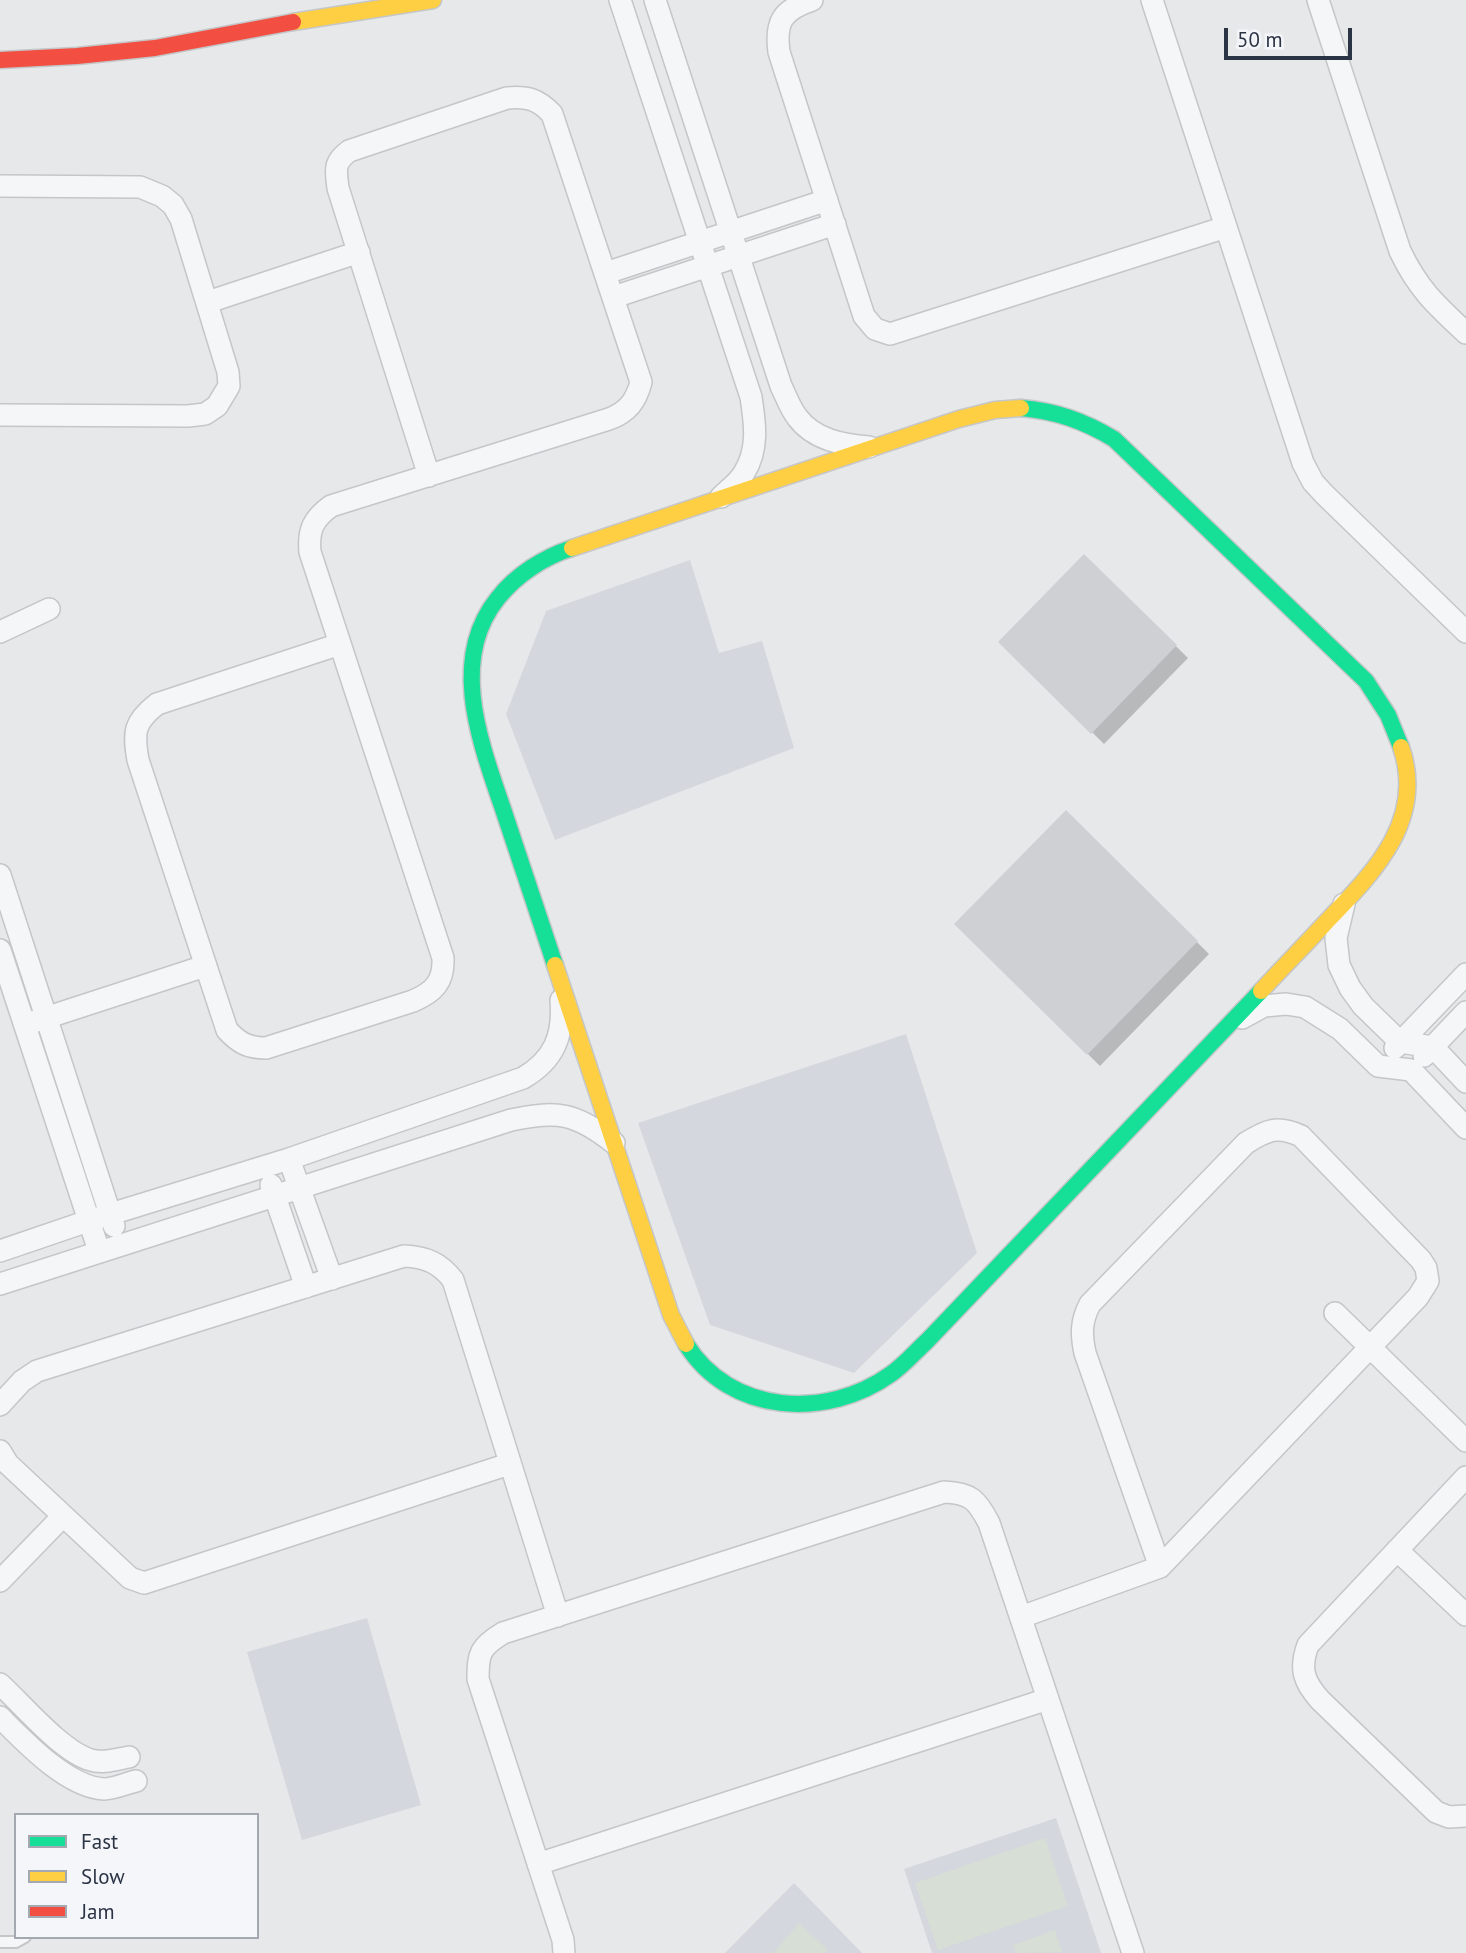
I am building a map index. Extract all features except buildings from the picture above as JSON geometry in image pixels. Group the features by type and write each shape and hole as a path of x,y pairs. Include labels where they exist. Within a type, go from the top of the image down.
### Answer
{"street":[{"path":"0,60 155,48 286,23 433,0"},
{"path":"620,0 751,397 756,426 753,450 744,474 719,499"},
{"path":"655,0 781,386 797,418 828,440 874,447"},
{"path":"812,0 789,11 780,20 776,33 779,52 864,316 874,329 890,334 1226,227"},
{"path":"1152,0 1303,463 1313,482 1463,623"},
{"path":"1318,0 1400,251 1413,278 1466,333"},
{"path":"340,643 157,704 141,716 135,730 138,760 227,1030 236,1040 254,1048 266,1048 413,1002 429,994 438,985 443,972 443,958 340,643 310,552 312,523 331,506 429,476 609,419 630,407 638,395 641,382 552,114 535,99 524,96 507,98 349,151 339,158 336,170 338,188 429,476"},
{"path":"0,186 140,187 162,196 173,205 181,219 208,302 228,372 229,386 217,406 205,414 0,415"},
{"path":"606,272 827,200"},
{"path":"614,297 835,224"},
{"path":"208,302 359,253"},
{"path":"1021,408 1065,413 1087,422 1114,439 1367,681 1387,708 1397,730 1408,786 1398,830 1366,880 927,1341 892,1373 852,1396 820,1405 792,1405 761,1401 723,1382 706,1370 688,1349 671,1315 481,742 472,703 471,672 475,638 486,614 505,589 527,570 559,552 874,447 959,419 995,410 1021,408"},
{"path":"0,632 49,609"},
{"path":"0,875 7,922 46,1018 120,1244"},
{"path":"1344,904 1336,938 1339,965 1350,988 1363,1006 1400,1042 1433,1046 1466,1082"},
{"path":"0,950 99,1251"},
{"path":"24,1025 205,966"},
{"path":"1378,1066 1466,974"},
{"path":"0,1251 289,1159 497,1089 535,1071 547,1060 563,1020 559,977"},
{"path":"1226,1028 1264,1006 1286,1004 1305,1007 1340,1029 1378,1066 1411,1070 1466,1128"},
{"path":"1411,1070 1466,1012"},
{"path":"0,1284 511,1120 539,1114 577,1119 591,1125 614,1143"},
{"path":"1021,1617 1160,1567 1418,1297 1428,1280 1421,1259 1301,1136 1287,1130 1263,1133 1246,1143 1090,1304 1083,1318 1081,1336 1085,1353 1160,1567"},
{"path":"289,1159 331,1279"},
{"path":"264,1167 306,1287"},
{"path":"0,1405 22,1381 37,1371 404,1256 420,1256 445,1269 453,1280 558,1616"},
{"path":"1335,1313 1466,1441"},
{"path":"0,1451 8,1464 130,1578 144,1584 509,1464"},
{"path":"1466,1477 1308,1645 1303,1659 1303,1674 1309,1688 1436,1812 1449,1817 1466,1816"},
{"path":"564,1953 563,1940 478,1679 478,1656 489,1642 503,1633 944,1492 971,1497 980,1506 989,1523 1133,1953"},
{"path":"0,1581 64,1516"},
{"path":"1397,1550 1466,1615"},
{"path":"1,1686 63,1745 81,1756 101,1762 129,1757"},
{"path":"538,1864 1048,1699"},
{"path":"0,1717 44,1760 67,1775 104,1789 136,1781"}],"lane":[{"path":"0,1942 16,1942 21,1939"}],"shaded area":[{"path":"690,560 719,653 762,641 794,748 555,840 506,714 546,611"},
{"path":"906,1034 977,1253 854,1373 710,1325 638,1123"},
{"path":"367,1618 421,1805 302,1840 247,1652"},
{"path":"1056,1818 1101,1953 932,1953 904,1869"},
{"path":"1045,1838 1068,1906 938,1950 915,1883"},
{"path":"794,1883 862,1953 725,1953"},
{"path":"799,1923 828,1950 825,1953 773,1953"},
{"path":"1055,1930 1062,1952 1016,1953 1013,1945"}],"traffic: fast":[{"path":"1021,408 1069,418 1114,439 1366,681 1388,715 1401,747"},
{"path":"555,965 488,764 474,706 472,678 474,650 482,623 498,598 531,568 572,548"},
{"path":"686,1344 705,1368 728,1385 753,1397 781,1403 838,1399 866,1389 891,1374 927,1341 1261,991"}],"traffic: slow":[{"path":"293,22 433,0"},
{"path":"572,548 959,419 995,410 1021,408"},
{"path":"1261,991 1362,883 1391,843 1407,798 1407,773 1401,747"},
{"path":"555,965 671,1315 686,1344"}],"traffic: jam":[{"path":"0,60 155,48 293,22"}]}
